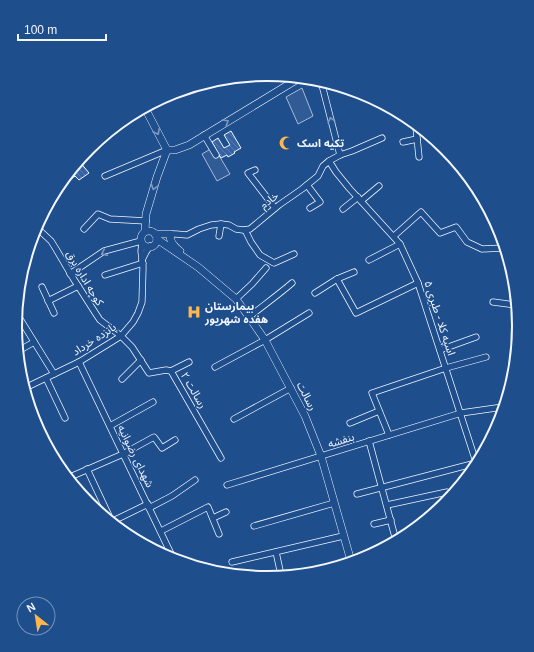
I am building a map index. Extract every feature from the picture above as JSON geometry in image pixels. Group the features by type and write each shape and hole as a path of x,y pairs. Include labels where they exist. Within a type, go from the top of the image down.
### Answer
{"main road":[{"path":"167,150 183,148 292,83"},
{"path":"145,232 153,232 156,237 155,244 145,246 141,242 141,236 145,232 146,214 167,150 147,113"},
{"path":"156,237 171,234"},
{"name":"رسالت","path":"171,234 171,241 180,251 192,260 198,268"},
{"name":"رسالت","path":"156,237 198,268 236,299 265,340 305,416 321,456 350,557"}],"street":[{"path":"323,88 340,155"},
{"path":"416,132 420,157"},
{"path":"204,136 216,155"},
{"name":"خادم","path":"245,230 250,229 318,176 329,161 382,138"},
{"path":"403,142 417,139"},
{"path":"105,176 167,150"},
{"name":"اسپه کلا - طبری ۵","path":"329,161 336,172 400,244 418,283 474,457"},
{"path":"255,170 248,173 275,208"},
{"path":"307,185 320,202 310,208"},
{"path":"344,209 379,186"},
{"path":"394,236 421,212 440,233 456,227 467,242 482,249 499,248"},
{"path":"84,229 98,214 110,219 146,220"},
{"path":"219,236 221,224"},
{"path":"171,234 187,235 211,225 229,225 245,230 260,255 274,263 294,254"},
{"name":"کوچه اداره برق","path":"41,232 51,241 70,274 100,320 121,336"},
{"path":"70,274 104,251 141,242"},
{"name":"پانزده خرداد","path":"29,386 79,362 121,336 133,322 142,302 141,242"},
{"path":"369,260 400,244"},
{"name":"پانزده خرداد","path":"142,261 150,246"},
{"path":"105,275 142,261"},
{"path":"236,299 266,268"},
{"path":"315,293 354,272"},
{"path":"337,280 356,313 418,283"},
{"path":"249,317 264,304 277,296 292,282"},
{"path":"48,301 78,286"},
{"path":"42,287 54,313"},
{"path":"493,302 511,304"},
{"path":"215,367 265,340 309,313"},
{"path":"22,323 54,374"},
{"name":"رسالت ۲","path":"121,336 132,347 150,373 166,370 171,372 221,458"},
{"path":"440,350 476,337"},
{"path":"23,348 34,342"},
{"path":"389,435 372,393 486,356"},
{"path":"122,379 141,360"},
{"name":"شهدای رضوانیه","path":"79,362 170,551"},
{"path":"171,372 188,362"},
{"path":"46,378 65,418"},
{"path":"234,419 291,388"},
{"path":"110,426 153,402"},
{"name":"بنفشه","path":"228,485 460,413 498,408"},
{"path":"350,422 379,411"},
{"path":"73,475 123,454 154,437 162,448 175,440"},
{"path":"369,441 395,535"},
{"path":"357,494 469,465"},
{"path":"87,469 107,511"},
{"path":"117,519 172,496 195,480"},
{"path":"387,506 447,492"},
{"path":"254,526 334,503"},
{"path":"161,531 208,506 219,534"},
{"path":"212,518 226,512"},
{"path":"374,524 390,520"},
{"path":"232,562 343,536"},
{"path":"276,552 280,570"}],"shaded area":[{"path":"302,88 313,116 298,124 286,97"},
{"path":"214,147 230,174 217,181 202,154"}],"building":[{"path":"231,131 241,148 228,157 227,155 221,158 212,142 218,138 224,148 230,145 224,135"},
{"path":"82,165 89,173 79,180 75,176 72,178"}],"place":[{"name":"تکیه اسک","path":"286,143"},
{"name":"بیمارستان هفده شهریور","path":"194,312"}]}
